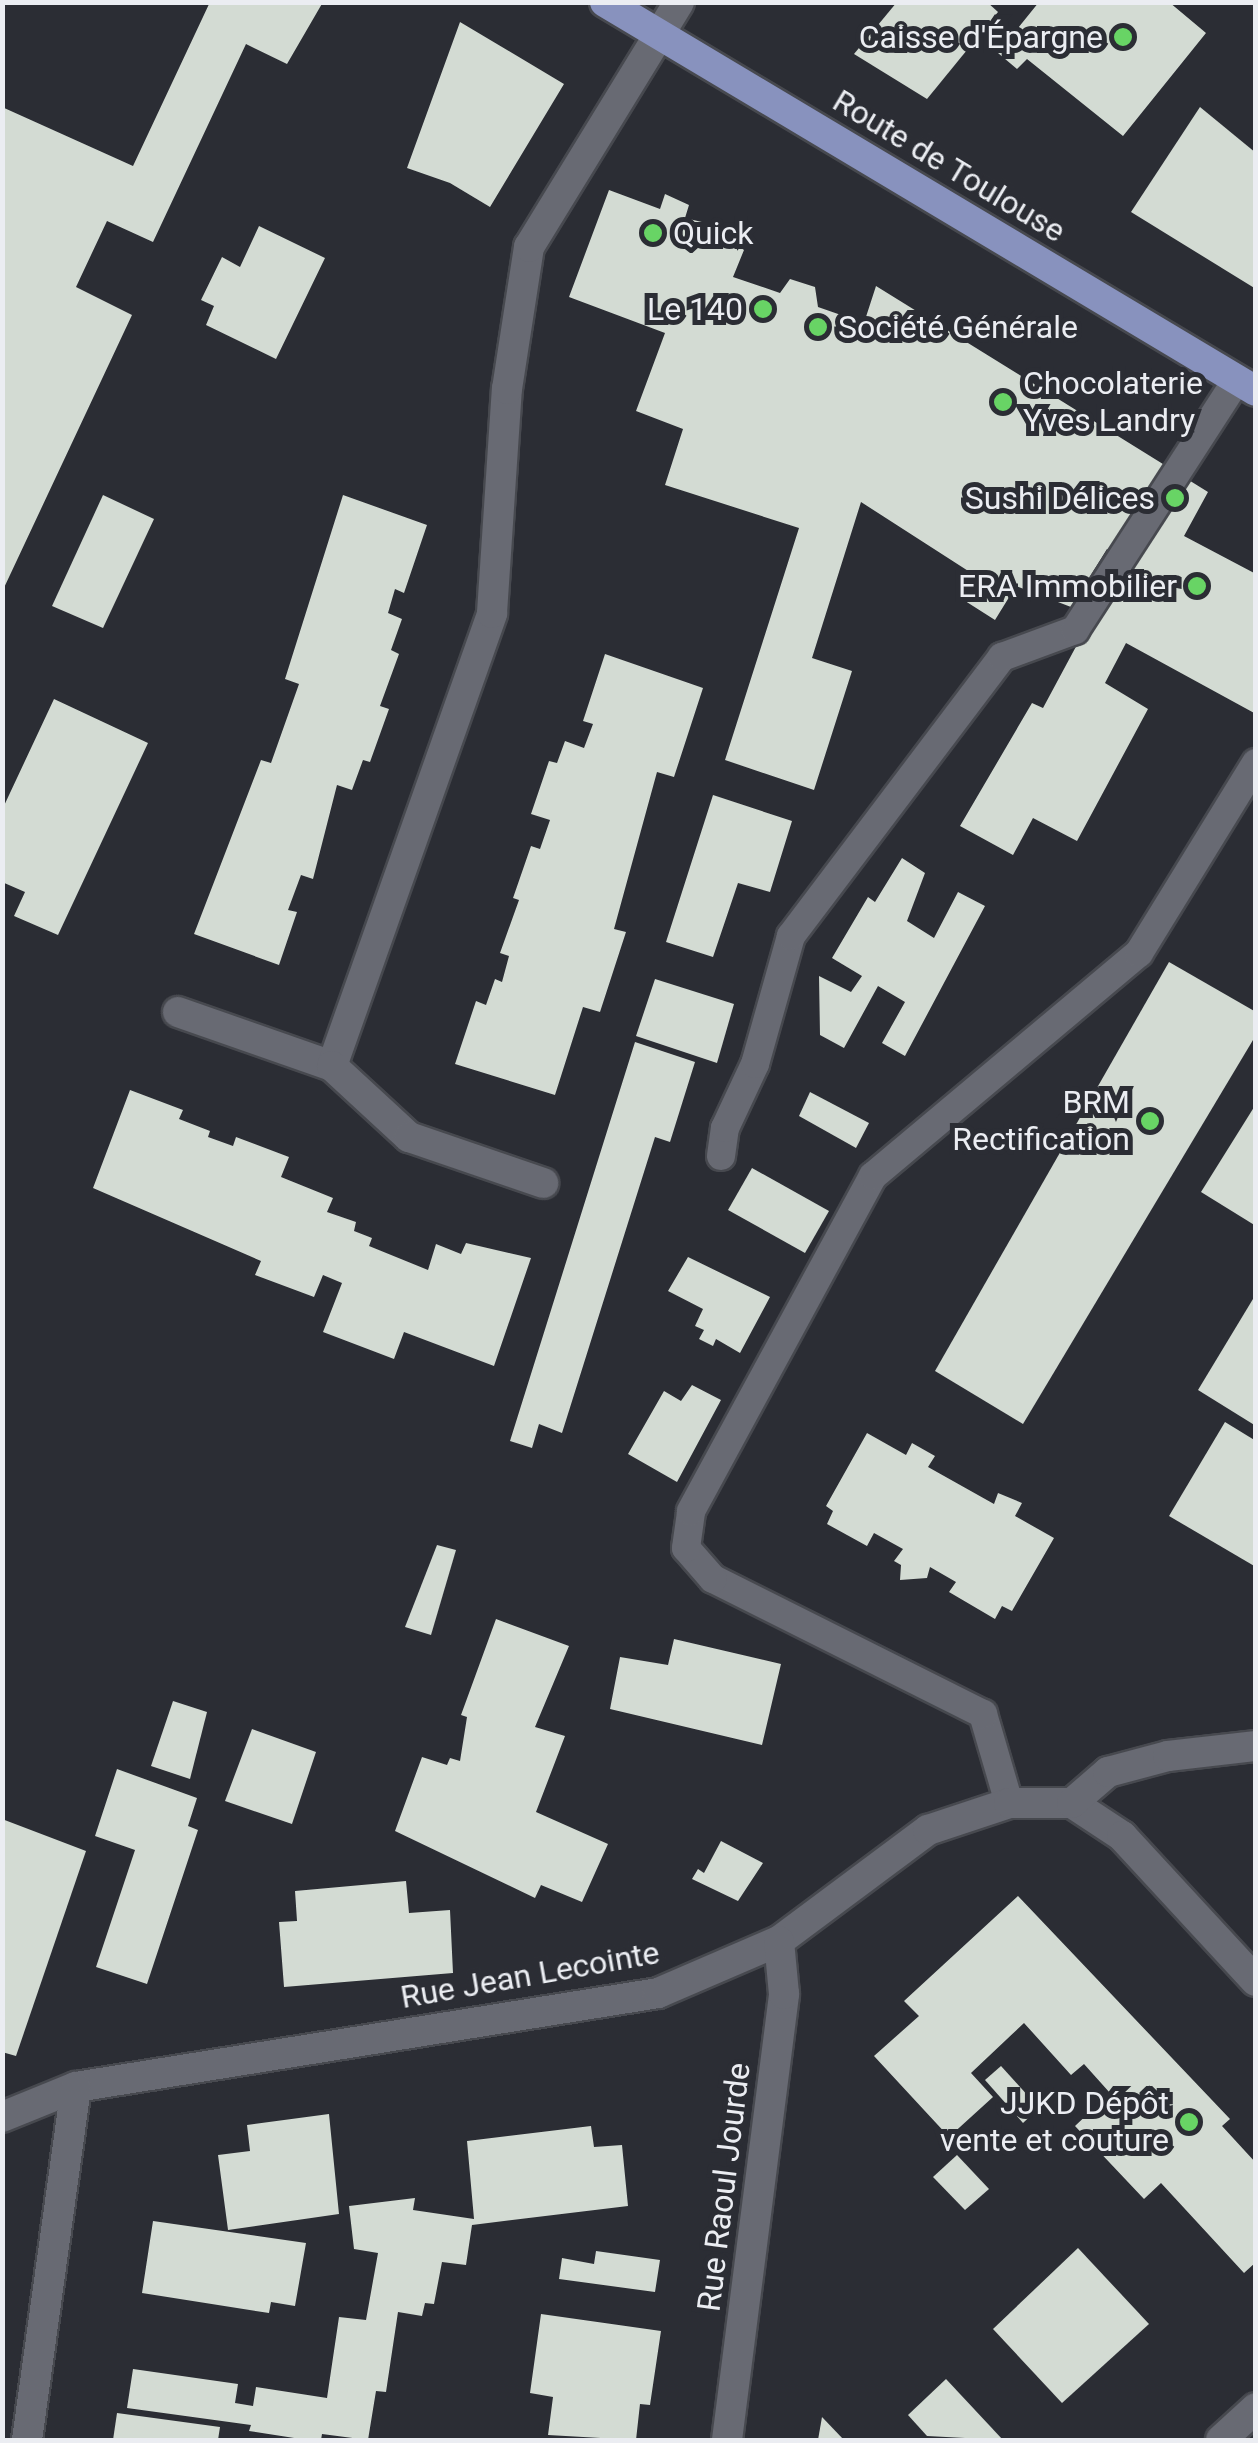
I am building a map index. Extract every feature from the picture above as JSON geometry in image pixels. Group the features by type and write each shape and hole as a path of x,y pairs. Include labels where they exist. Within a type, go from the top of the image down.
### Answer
{"main road":[{"name":"Route de Toulouse","path":"606,2 1246,385"}],"street":[{"path":"332,1066 492,613 507,389 528,247 679,2"},
{"path":"178,1012 332,1066 410,1136 543,1183"},
{"path":"1256,1746 1168,1756 1108,1772 1072,1804 1122,1836 1256,1980"},
{"name":"Rue Jean Lecointe","path":"2,2116 76,2087 658,1993 780,1942 928,1830 1009,1803 1072,1804"},
{"name":"Rue Raoul Jourde","path":"727,2440 784,1994 780,1942"},
{"path":"28,2440 76,2087"},
{"path":"1220,2440 1256,2408"}],"lane":[{"path":"722,1156 725,1128 754,1064 791,936 1002,657 1075,630 1246,385"},
{"path":"1009,1803 983,1714 713,1579 686,1548 691,1511 873,1176 1139,953 1256,764"}],"building":[{"path":"210,2 323,2 287,64 246,44 153,242 107,221 76,287 132,315 2,592 2,107 133,166"},
{"path":"897,2 987,2 998,12 927,99 854,54"},
{"path":"1039,2 1169,2 1206,33 1123,136 1027,59 1017,69 998,53"},
{"path":"460,22 564,84 490,207 450,183 407,168"},
{"path":"1200,107 1256,153 1256,289 1131,212"},
{"path":"609,190 660,209 665,194 689,205 685,218 706,223 744,250 733,277 780,293 790,279 815,287 818,307 864,323 876,286 1208,492 1184,536 1256,574 1256,714 1126,643 1105,683 1148,709 1077,841 1033,818 1013,855 960,826 1032,703 1043,708 1123,559 1107,549 1071,607 1016,586 995,620 962,599 976,576 861,502 812,658 852,671 814,790 725,760 799,528 665,485 683,429 636,411 665,333 569,297"},
{"path":"259,226 325,258 276,359 206,325 214,306 201,300 222,257 240,267"},
{"path":"103,495 154,519 103,628 52,606"},
{"path":"343,495 427,525 404,593 395,589 388,613 402,619 391,650 399,654 380,706 389,709 370,762 363,760 352,790 337,785 313,879 301,875 288,910 297,912 279,965 194,934 261,760 271,763 299,684 285,679"},
{"path":"605,654 703,688 674,777 657,772 614,929 626,932 600,1012 583,1007 555,1095 455,1064 476,1001 486,1005 495,979 502,982 509,956 500,953 519,900 513,898 531,846 540,849 550,820 531,814 549,761 557,763 565,741 584,748 593,724 583,721"},
{"path":"54,699 148,743 58,935 14,916 25,892 2,882 2,810"},
{"path":"713,795 792,821 770,892 738,883 713,957 666,942"},
{"path":"902,858 925,873 907,921 934,938 958,892 985,906 905,1056 882,1043 905,1002 878,986 844,1048 820,1035 819,976 851,992 862,976 832,958 868,897 875,902"},
{"path":"1169,962 1256,1012 1256,1035 1023,1424 935,1371"},
{"path":"655,979 734,1004 717,1063 636,1036"},
{"path":"635,1042 695,1062 670,1142 655,1137 562,1433 539,1424 532,1448 510,1441"},
{"path":"130,1090 183,1110 179,1119 210,1131 208,1137 233,1146 236,1137 289,1157 281,1177 333,1198 327,1212 356,1222 354,1231 372,1238 369,1246 428,1270 436,1244 461,1254 466,1243 531,1258 494,1366 404,1332 394,1359 323,1332 342,1283 323,1275 314,1297 255,1275 261,1261 93,1188"},
{"path":"810,1092 869,1123 856,1148 799,1116"},
{"path":"1256,1104 1256,1226 1201,1192"},
{"path":"752,1168 829,1211 805,1253 728,1210"},
{"path":"688,1257 770,1297 740,1353 716,1339 713,1346 699,1339 704,1330 695,1326 703,1309 668,1291"},
{"path":"1256,1294 1256,1426 1198,1390"},
{"path":"692,1385 721,1400 677,1482 628,1454 664,1391 681,1401"},
{"path":"1225,1422 1256,1441 1256,1567 1169,1516"},
{"path":"867,1433 906,1455 912,1443 935,1456 928,1467 994,1504 998,1493 1022,1503 1015,1516 1054,1538 1012,1611 1002,1606 995,1619 949,1592 956,1582 930,1567 927,1578 900,1580 901,1565 894,1561 903,1549 874,1533 867,1546 827,1524 833,1511 826,1506"},
{"path":"437,1545 456,1550 431,1635 405,1627"},
{"path":"496,1619 569,1646 535,1727 565,1736 536,1812 608,1844 582,1902 541,1885 535,1898 395,1831 422,1757 447,1765 450,1758 460,1761 467,1717 461,1715"},
{"path":"674,1639 781,1664 762,1745 610,1709 620,1657 668,1665"},
{"path":"173,1701 207,1712 190,1779 151,1766"},
{"path":"252,1729 316,1752 292,1824 225,1801"},
{"path":"117,1769 197,1798 188,1826 198,1830 147,1984 96,1967 135,1850 95,1836"},
{"path":"2,1819 86,1851 16,2056 2,2052"},
{"path":"721,1841 763,1863 738,1901 692,1879 698,1869 704,1873"},
{"path":"406,1881 409,1913 450,1910 453,1973 284,1987 279,1922 297,1921 295,1891"},
{"path":"1018,1896 1230,2119 1222,2126 1256,2163 1256,2262 1244,2273 1161,2183 1144,2199 1075,2126 1110,2093 1084,2064 1071,2075 1024,2023 971,2073 993,2097 949,2137 874,2056 919,2016 904,2001"},
{"path":"1001,2066 1039,2108 1023,2123 985,2080"},
{"path":"329,2114 339,2214 228,2230 218,2155 250,2151 247,2125"},
{"path":"591,2126 594,2147 622,2145 628,2206 472,2225 466,2265 442,2262 434,2304 425,2303 422,2316 398,2312 386,2392 376,2391 368,2440 322,2434 321,2440 307,2440 249,2431 251,2425 127,2408 133,2369 238,2384 235,2403 253,2406 256,2387 327,2398 339,2317 366,2320 378,2253 354,2249 349,2206 415,2198 413,2210 474,2219 467,2141"},
{"path":"957,2155 989,2189 965,2210 933,2177"},
{"path":"153,2221 306,2243 295,2306 271,2302 269,2313 142,2293"},
{"path":"1078,2248 1149,2324 1062,2403 993,2329"},
{"path":"596,2251 660,2260 655,2292 559,2279 562,2258 594,2264"},
{"path":"541,2314 661,2331 650,2405 640,2404 636,2440 548,2435 553,2397 530,2393"},
{"path":"946,2379 1003,2440 927,2436 908,2415"},
{"path":"117,2413 220,2427 218,2440 113,2440"},
{"path":"822,2417 844,2440 818,2440"}],"place":[{"name":"Caisse d'Épargne","path":"1123,37"},
{"name":"Quick","path":"653,233"},
{"name":"Le 140","path":"763,309"},
{"name":"Société Générale","path":"818,327"},
{"name":"Chocolaterie Yves Landry","path":"1003,402"},
{"name":"Sushi Délices","path":"1175,498"},
{"name":"ERA Immobilier","path":"1197,586"},
{"name":"BRM Rectification","path":"1150,1121"},
{"name":"JJKD Dépôt vente et couture","path":"1189,2122"}]}
